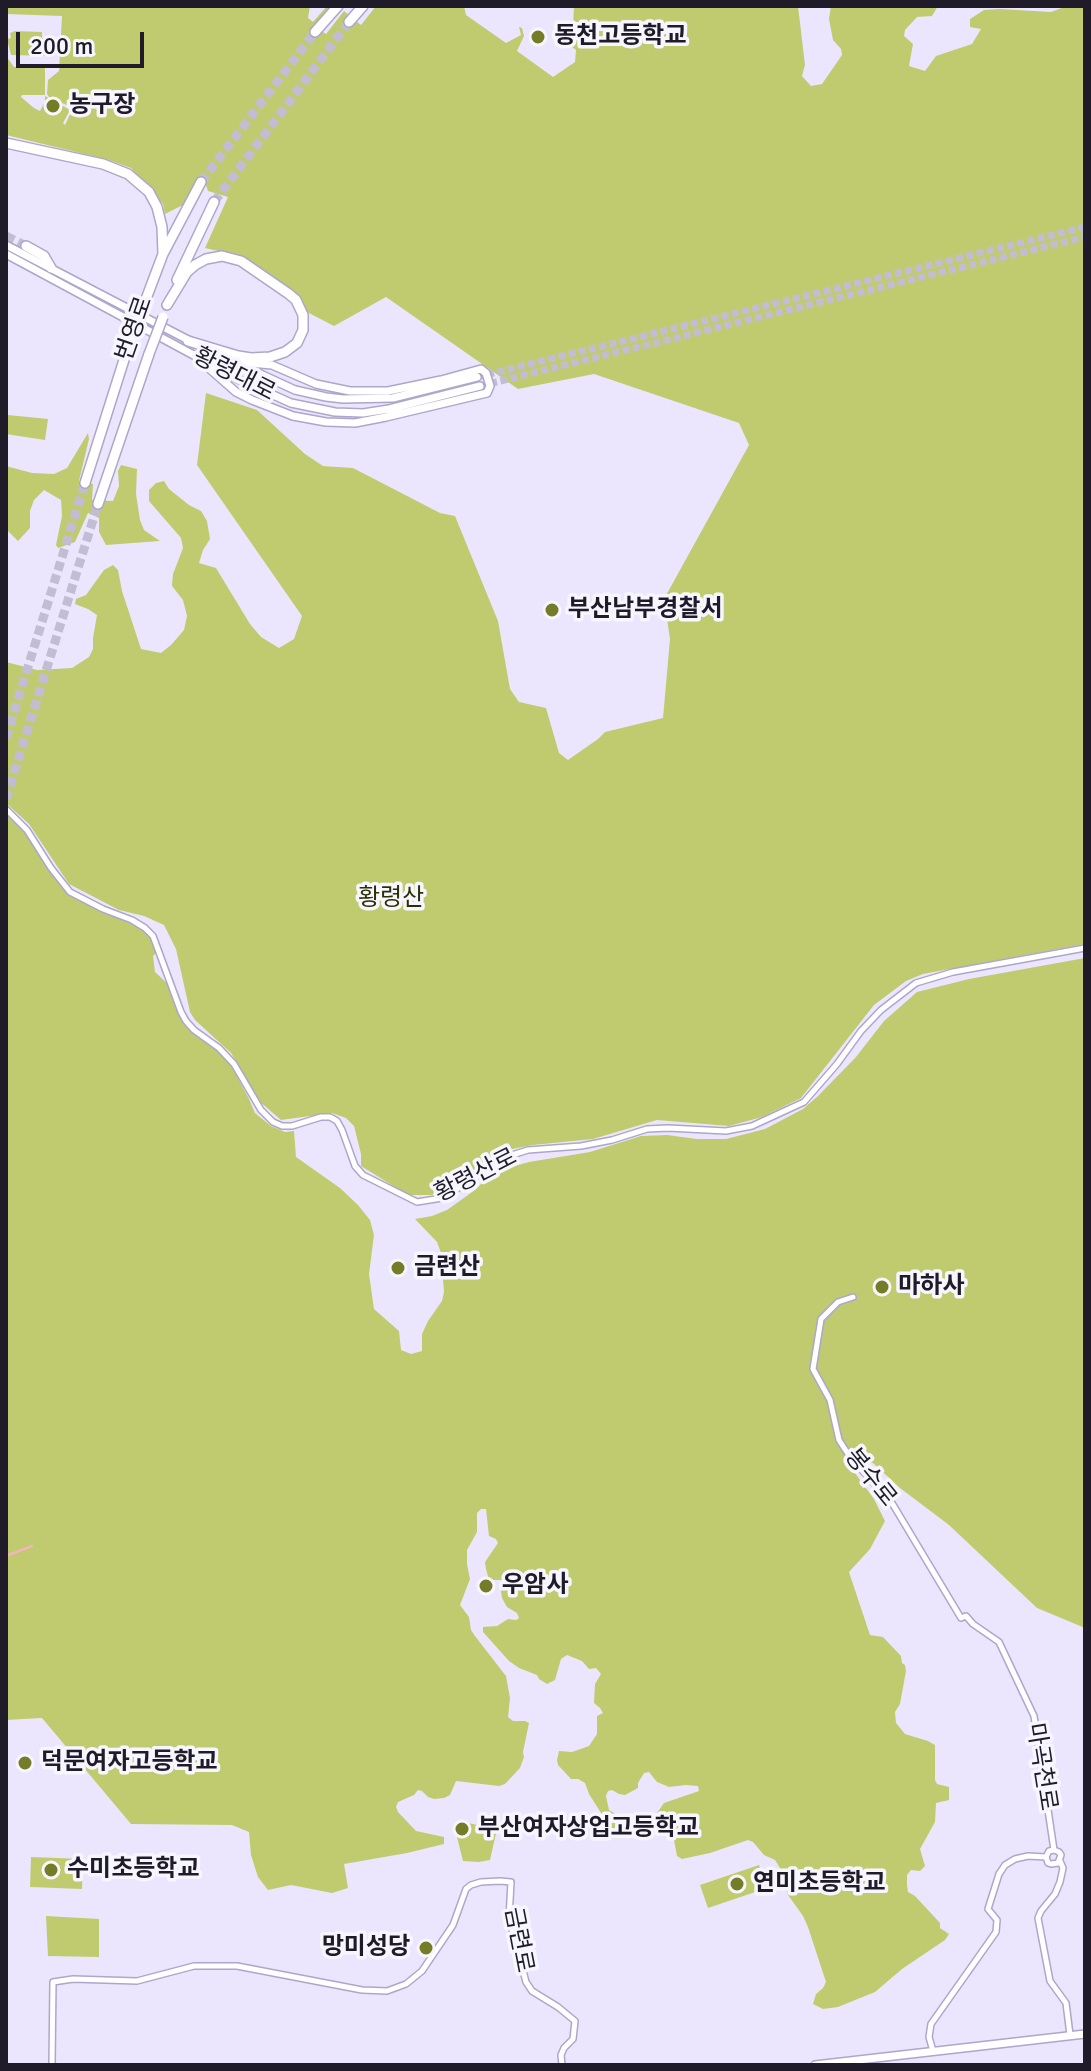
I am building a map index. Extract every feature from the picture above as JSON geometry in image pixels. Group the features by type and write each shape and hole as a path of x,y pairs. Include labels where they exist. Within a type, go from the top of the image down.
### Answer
{"highway":[{"path":"315,32 338,6"},
{"path":"349,22 363,6"},
{"path":"6,145 117,168 140,183 157,207 163,254"},
{"name":"번영로","path":"85,483 129,344 163,254 201,182"},
{"name":"번영로","path":"98,504 119,436 167,305 183,264 214,202"},
{"path":"26,246 44,256 51,268"},
{"path":"167,305 187,272 200,261 211,257 229,257 241,261 296,300 303,315 301,336 291,348 279,355 261,358 238,356 188,341"}],"main road":[{"name":"황령대로","path":"6,245 188,341 295,390 360,400 393,398 477,377"},
{"name":"황령대로","path":"6,254 245,382 291,403 346,413 389,409 480,386"},
{"path":"194,355 236,392 310,421 342,423 371,420 466,399 487,393 490,386 486,373 481,369 388,391 350,391 316,384 272,365 224,358"},
{"path":"267,378 264,372 266,367 272,365"},
{"path":"236,392 235,384 245,382"},
{"path":"815,2065 1085,2034"}],"street":[{"name":"황령산로","path":"6,809 27,830 70,892 132,920 153,936 186,1021 234,1064 261,1110 273,1122 292,1126 330,1117 337,1121 355,1166 363,1175 417,1202 442,1198 512,1155 528,1150 581,1146 647,1129 726,1131 752,1126 804,1102 861,1031 881,1010 916,983 953,972 1085,948"},
{"name":"봉수로","path":"853,1297 838,1302 821,1319 813,1369 830,1400 839,1440 850,1457 892,1503 961,1618"},
{"name":"마곡천로","path":"961,1618 966,1616 999,1642 1034,1716 1054,1850 1059,1852 1057,1863"},
{"path":"1054,1850 1049,1851 1046,1857 1048,1863 1057,1863 1063,1872 1038,1918 1050,1981 1066,2003 1070,2035"},
{"path":"933,2051 929,2037 931,2024 996,1932 997,1920 988,1909 999,1874 1005,1865 1015,1859 1046,1857"},
{"name":"금련로","path":"52,2065 53,1982 73,1979 137,1981 194,1966 237,1966 371,1991 396,1988 422,1971 453,1925 466,1889 481,1882 500,1881 511,1882 509,1918 526,1982 532,1991 575,2021 573,2039 561,2055 562,2065"}],"green space":[{"name":"황령산","path":"6,6 310,6 308,18 313,22 327,6 335,6 315,26 326,34 344,11 361,25 376,6 464,6 466,15 506,43 521,35 519,27 522,28 524,36 517,51 553,77 575,62 576,50 572,47 574,6 798,6 805,65 802,76 811,86 822,84 842,55 833,40 829,19 831,6 938,6 932,16 917,17 905,30 904,36 913,44 909,66 925,71 936,56 972,44 981,29 970,27 970,19 984,10 1051,12 1067,6 1085,6 1085,944 923,974 906,981 874,1005 801,1098 762,1117 729,1126 657,1120 593,1139 507,1150 432,1195 408,1195 361,1166 354,1126 346,1118 332,1113 281,1120 259,1101 231,1053 190,1012 176,949 164,925 119,910 69,884 29,824 6,803 6,662 37,670 72,668 89,657 93,649 97,615 75,604 76,599 86,595 104,570 113,565 118,570 141,649 161,653 184,630 187,616 183,600 172,586 183,548 181,538 149,501 149,490 156,483 164,481 169,489 201,511 207,521 210,539 199,563 216,568 261,637 279,648 294,639 302,616 197,465 206,393 257,410 305,454 323,466 353,468 440,513 455,516 498,621 510,689 519,702 546,708 559,753 568,760 605,732 663,718 670,639 664,599 749,445 739,423 594,374 518,389 386,297 334,326 305,311 227,253 205,248 228,197 208,191 202,174 183,205 165,214 163,204 131,168 6,135 6,56 14,67 45,67 45,95 21,97 34,108 40,111 45,96 70,110 63,123 65,125 73,108 47,94 48,80 59,71 62,16 6,14"},
{"path":"15,31 42,32 42,38 50,38 50,56 11,55 7,39"},
{"path":"8,415 48,419 45,440 6,434"},
{"path":"88,433 79,481 93,484 92,500 113,501 119,486 118,471 121,465 137,469 136,494 140,520 144,530 160,541 106,545 99,532 99,518 88,513 75,542 58,548 61,500 44,490 34,500 30,511 30,528 18,541 6,529 6,466 32,473 54,474 67,468"},
{"path":"6,812 23,829 68,893 143,929 152,940 156,953 153,956 155,972 170,986 189,1028 231,1065 255,1113 271,1126 285,1132 294,1131 296,1157 340,1188 370,1220 374,1235 369,1274 374,1309 399,1331 401,1350 411,1354 422,1351 422,1334 442,1301 444,1292 441,1253 437,1242 415,1219 447,1210 475,1190 493,1172 529,1162 590,1152 641,1136 726,1139 765,1129 803,1109 818,1096 856,1057 884,1021 917,992 969,979 1085,958 1085,1628 1037,1608 949,1525 873,1463 844,1458 874,1499 885,1521 870,1549 849,1572 870,1635 883,1637 901,1656 905,1665 900,1704 895,1712 896,1723 905,1734 935,1745 935,1780 937,1784 949,1787 949,1800 936,1803 935,1822 920,1849 925,1866 920,1871 911,1870 907,1875 908,1892 949,1934 945,1940 875,1992 838,2007 823,2009 813,2004 816,1994 826,1982 808,1927 788,1895 775,1860 764,1855 748,1840 710,1853 682,1859 677,1856 673,1835 657,1813 664,1803 699,1791 698,1786 669,1787 657,1782 649,1772 644,1773 638,1788 625,1795 608,1791 609,1810 624,1819 625,1823 621,1828 610,1827 585,1783 571,1779 557,1760 559,1751 572,1752 589,1746 597,1734 597,1716 603,1713 594,1703 595,1684 601,1674 596,1668 589,1669 582,1661 567,1655 561,1659 555,1680 547,1684 537,1675 509,1661 483,1632 483,1627 497,1626 508,1619 519,1618 502,1598 502,1580 489,1580 485,1562 498,1543 489,1536 486,1509 477,1513 477,1532 467,1550 470,1579 460,1605 469,1617 471,1630 506,1676 510,1698 508,1717 513,1721 529,1723 520,1768 499,1786 456,1781 450,1795 444,1798 434,1799 418,1790 398,1802 398,1812 416,1831 444,1837 444,1844 344,1864 348,1888 332,1893 291,1885 268,1890 258,1877 251,1855 249,1832 232,1825 131,1824 42,1718 6,1720"},
{"path":"458,1821 497,1829 490,1860 463,1861 456,1833"},
{"path":"31,1857 83,1859 82,1889 30,1887"},
{"path":"759,1865 767,1888 708,1908 700,1885"},
{"path":"46,1916 99,1919 99,1957 48,1956"}],"waterway":[{"path":"6,1556 32,1546"}],"tunnel":[{"path":"214,202 349,22"},
{"path":"201,182 315,32"},
{"path":"477,377 1085,227"},
{"path":"6,236 26,246"},
{"path":"480,386 1085,237"},
{"path":"6,738 85,483"},
{"path":"6,799 98,504"}],"place":[{"name":"동천고등학교","path":"538,37"},
{"name":"농구장","path":"53,106"},
{"name":"부산남부경찰서","path":"552,610"},
{"name":"금련산","path":"398,1268"},
{"name":"마하사","path":"882,1287"},
{"name":"우암사","path":"486,1586"},
{"name":"덕문여자고등학교","path":"25,1763"},
{"name":"부산여자상업고등학교","path":"462,1829"},
{"name":"수미초등학교","path":"51,1870"},
{"name":"연미초등학교","path":"737,1884"},
{"name":"망미성당","path":"426,1948"}]}
